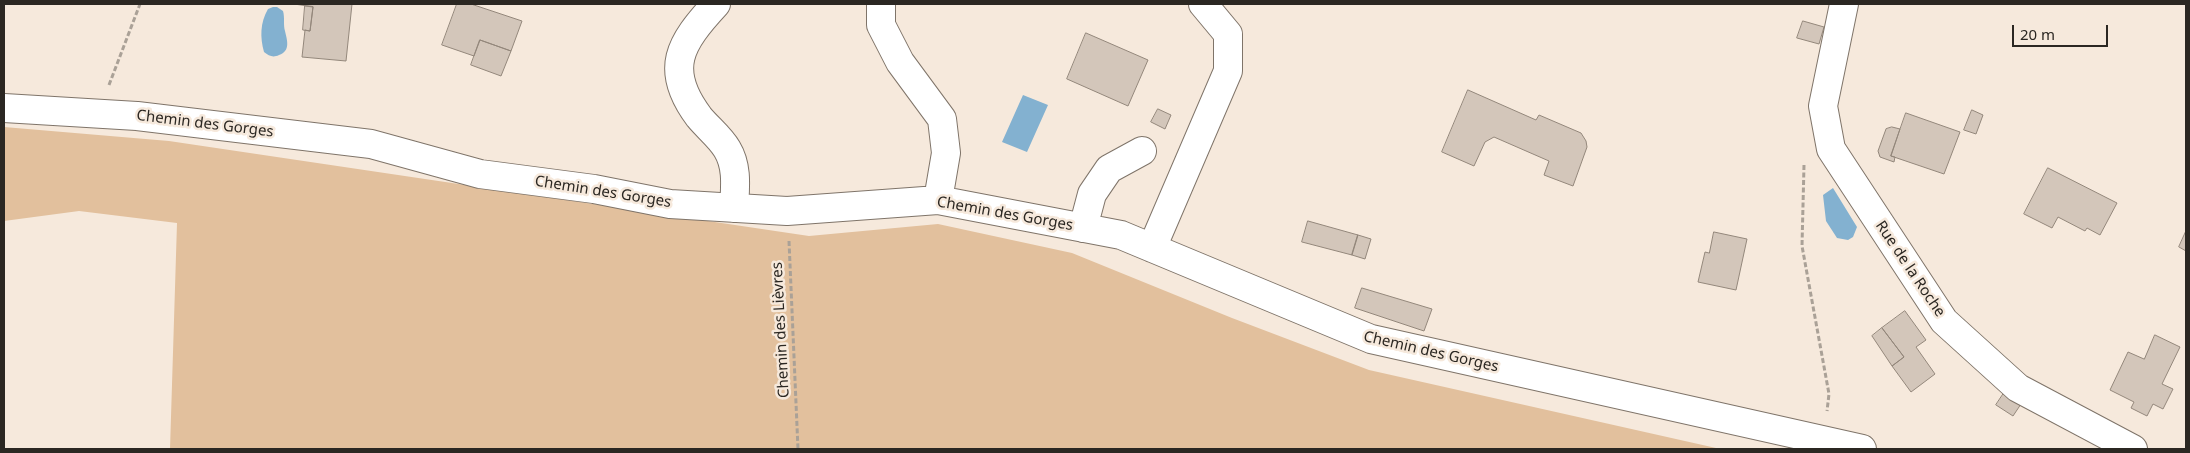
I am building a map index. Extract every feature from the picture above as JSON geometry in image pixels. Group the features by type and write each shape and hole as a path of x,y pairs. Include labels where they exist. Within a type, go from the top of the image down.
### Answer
{"street":[{"path":"716,4 700,22 678,58 680,85 698,116 727,149 735,169 734,208"},
{"path":"882,4 881,25 900,62 942,120 946,152 938,200"},
{"path":"1152,248 1228,71 1228,34 1203,4"},
{"name":"Rue de la Roche","path":"1844,4 1823,106 1831,149 1944,320 2018,388 2133,449"},
{"name":"Chemin des Gorges","path":"4,108 137,116 370,144 480,174 594,189 670,204 787,211 938,200 1121,235 1371,339 1862,449"},
{"path":"1083,228 1092,194 1109,169 1142,151"}],"path":[{"path":"103,115 106,92 140,4"},
{"path":"1804,160 1802,246 1829,394 1824,440"},
{"name":"Chemin des Lièvres","path":"787,211 798,449"}],"shaded area":[{"path":"4,127 169,141 809,236 938,224 1072,253 1232,318 1369,370 1716,448 170,449 177,223 79,211 4,221"}],"water":[{"path":"273,7 283,11 284,29 287,38 287,48 277,56 264,52 261,35 265,14 268,9"},
{"path":"1023,95 1048,105 1027,152 1002,142"},
{"path":"1833,188 1857,227 1853,237 1848,240 1837,238 1826,221 1823,195"}],"building":[{"path":"294,4 352,4 346,61 302,57 305,30 310,31 313,7"},
{"path":"457,4 471,4 522,21 511,51 480,40 474,56 442,45"},
{"path":"305,6 313,7 310,31 303,30"},
{"path":"1803,21 1824,27 1819,44 1797,38"},
{"path":"1086,33 1148,60 1128,106 1067,79"},
{"path":"480,40 511,51 501,76 471,65"},
{"path":"1468,90 1536,120 1539,115 1581,133 1587,147 1573,186 1544,175 1549,161 1494,137 1485,142 1474,166 1442,152"},
{"path":"1158,109 1171,115 1165,129 1151,122"},
{"path":"1972,110 1983,115 1976,134 1964,130"},
{"path":"1906,113 1960,132 1944,174 1891,156"},
{"path":"1892,127 1900,129 1891,156 1895,157 1894,162 1880,157 1878,151 1886,129"},
{"path":"2048,168 2117,203 2100,235 2087,228 2085,231 2058,217 2052,228 2024,214"},
{"path":"1308,221 1358,235 1352,255 1302,242"},
{"path":"2186,231 2186,251 2179,247"},
{"path":"1714,232 1747,239 1736,290 1698,282 1705,252 1709,253"},
{"path":"1358,235 1371,239 1365,259 1352,255"},
{"path":"1362,288 1432,309 1424,331 1355,308"},
{"path":"1905,311 1926,340 1916,347 1935,374 1911,392 1892,366 1904,357 1882,328"},
{"path":"1882,328 1904,357 1892,366 1872,336"},
{"path":"2155,335 2180,347 2162,384 2173,389 2163,409 2153,404 2147,416 2131,408 2134,402 2110,390 2128,352 2144,359"},
{"path":"2004,393 2021,404 2013,416 1996,405"}]}
